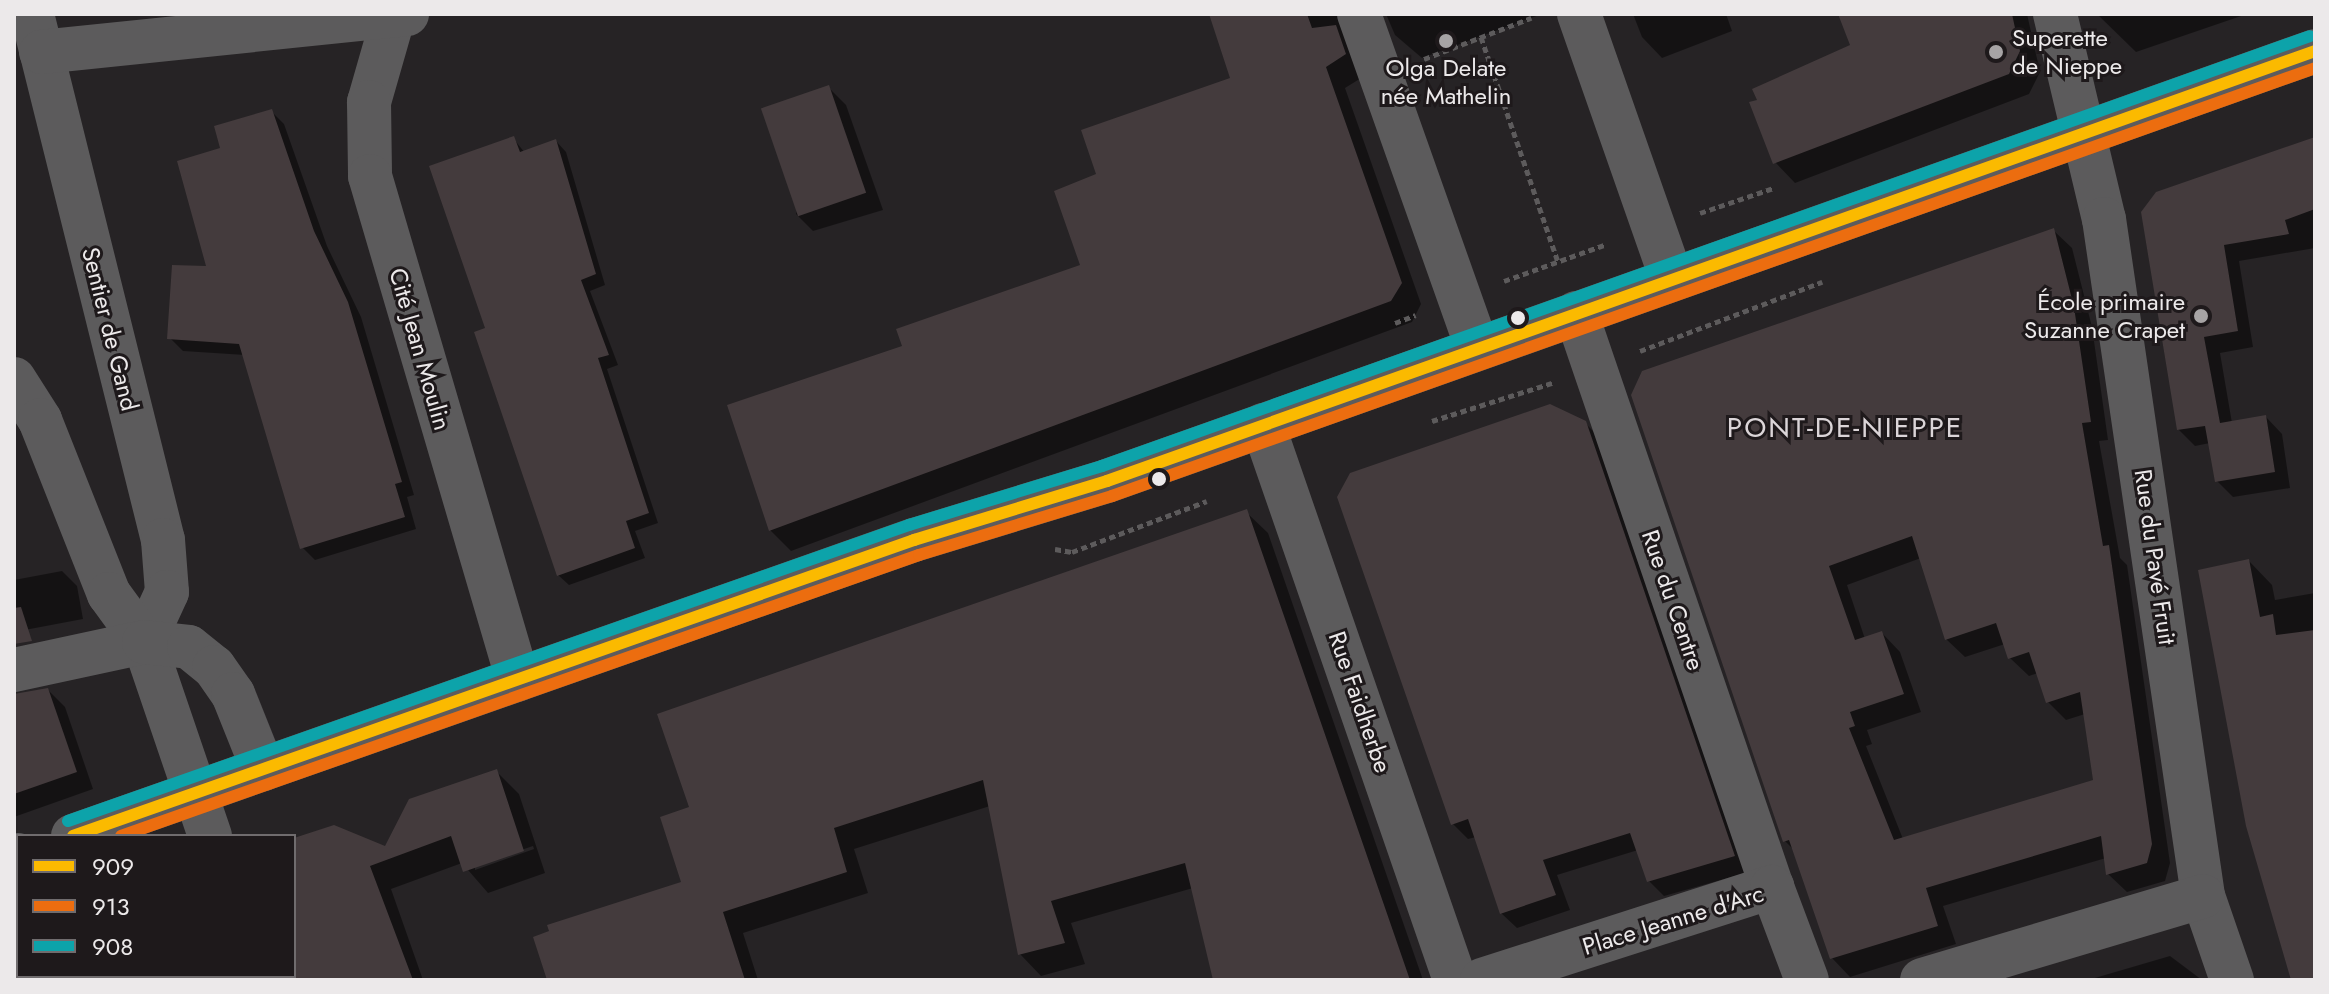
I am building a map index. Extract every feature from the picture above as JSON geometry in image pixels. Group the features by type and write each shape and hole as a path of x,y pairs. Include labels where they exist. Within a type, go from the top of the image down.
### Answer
{"main road":[{"path":"79,834 1263,425 2315,51"}],"street":[{"path":"1359,14 1477,348"},
{"path":"1579,14 1672,279"},
{"name":"Rue du Pavé Fruit","path":"2055,14 2104,219 2203,896 2232,980"},
{"name":"Cité Jean Moulin","path":"37,33 400,15 369,102 370,176 518,680"},
{"name":"Sentier de Gand","path":"37,33 165,550 167,592 144,642"},
{"name":"Rue du Centre","path":"1576,313 1772,887"},
{"path":"14,379 40,420 109,594 144,642 209,834"},
{"name":"Rue Faidherbe","path":"1263,425 1455,980"},
{"path":"14,670 144,642 189,647 214,667 233,694 263,769"},
{"name":"Place Jeanne d'Arc","path":"1482,980 1772,887 1807,980"},
{"path":"1922,980 2203,896"}],"path":[{"path":"1381,76 1543,14"},
{"path":"1481,37 1558,262"},
{"path":"1499,283 1622,239"}],"building":[{"path":"1209,14 1307,14 1312,28 1336,25 1346,54 1326,67 1402,283 1391,301 769,531 727,405 902,346 896,329 1080,265 1054,191 1096,174 1081,130 1230,78"},
{"path":"1838,14 2012,14 2020,51 2009,74 1773,164 1749,102 1757,100 1752,89 1850,45"},
{"path":"829,85 866,193 798,216 761,108"},
{"path":"272,109 314,231 348,302 402,482 395,484 405,517 300,549 239,344 167,339 172,265 206,266 177,161 220,148 214,126"},
{"path":"514,136 520,152 556,139 596,274 581,280 609,355 598,358 649,513 626,521 635,548 557,576 474,332 485,328 429,166"},
{"path":"2315,137 2315,209 2285,220 2289,234 2224,245 2238,331 2204,337 2220,423 2266,415 2275,472 2215,482 2205,426 2177,430 2141,212 2156,192"},
{"path":"2054,228 2074,307 2091,422 2082,423 2103,546 2109,545 2152,844 2147,863 2106,875 2101,836 1926,888 1938,926 1830,959 1789,840 1783,842 1631,395 1642,371","holes":["1912,536 1945,640 1996,623 2008,659 2029,652 2046,703 2080,692 2093,780 1894,840 1849,728 1855,726 1850,712 1904,694 1882,631 1855,640 1829,566"]},
{"path":"1550,404 1586,421 1735,856 1647,882 1630,833 1543,860 1556,895 1500,914 1468,819 1451,825 1337,497 1350,473"},
{"path":"1247,509 1410,980 1213,980 1185,863 1051,901 1065,943 1018,955 983,780 834,828 847,872 723,912 745,980 547,980 533,937 549,931 547,925 681,882 660,817 689,807 657,714"},
{"path":"2249,559 2260,617 2273,614 2276,635 2315,630 2315,980 2291,980 2246,826 2198,570"},
{"path":"21,607 32,641 14,644 14,608"},
{"path":"48,688 77,772 14,794 14,694"},
{"path":"497,769 524,851 463,872 451,836 370,866 413,980 294,980 296,837 334,825 385,846 409,799"}],"transit line":[{"name":"908","path":"68,821 909,525 1102,466 2310,36"},
{"name":"909","path":"79,834 914,540 1107,481 2315,51"},
{"name":"913","path":"127,834 919,555 1112,496 2315,68"}],"place":[{"name":"Olga Delate née Mathelin","path":"1446,41"},
{"name":"Superette de Nieppe","path":"1996,52"},
{"name":"École primaire Suzanne Crapet","path":"2201,316"}],"district":[{"name":"PONT-DE-NIEPPE","path":"1845,428"}]}
